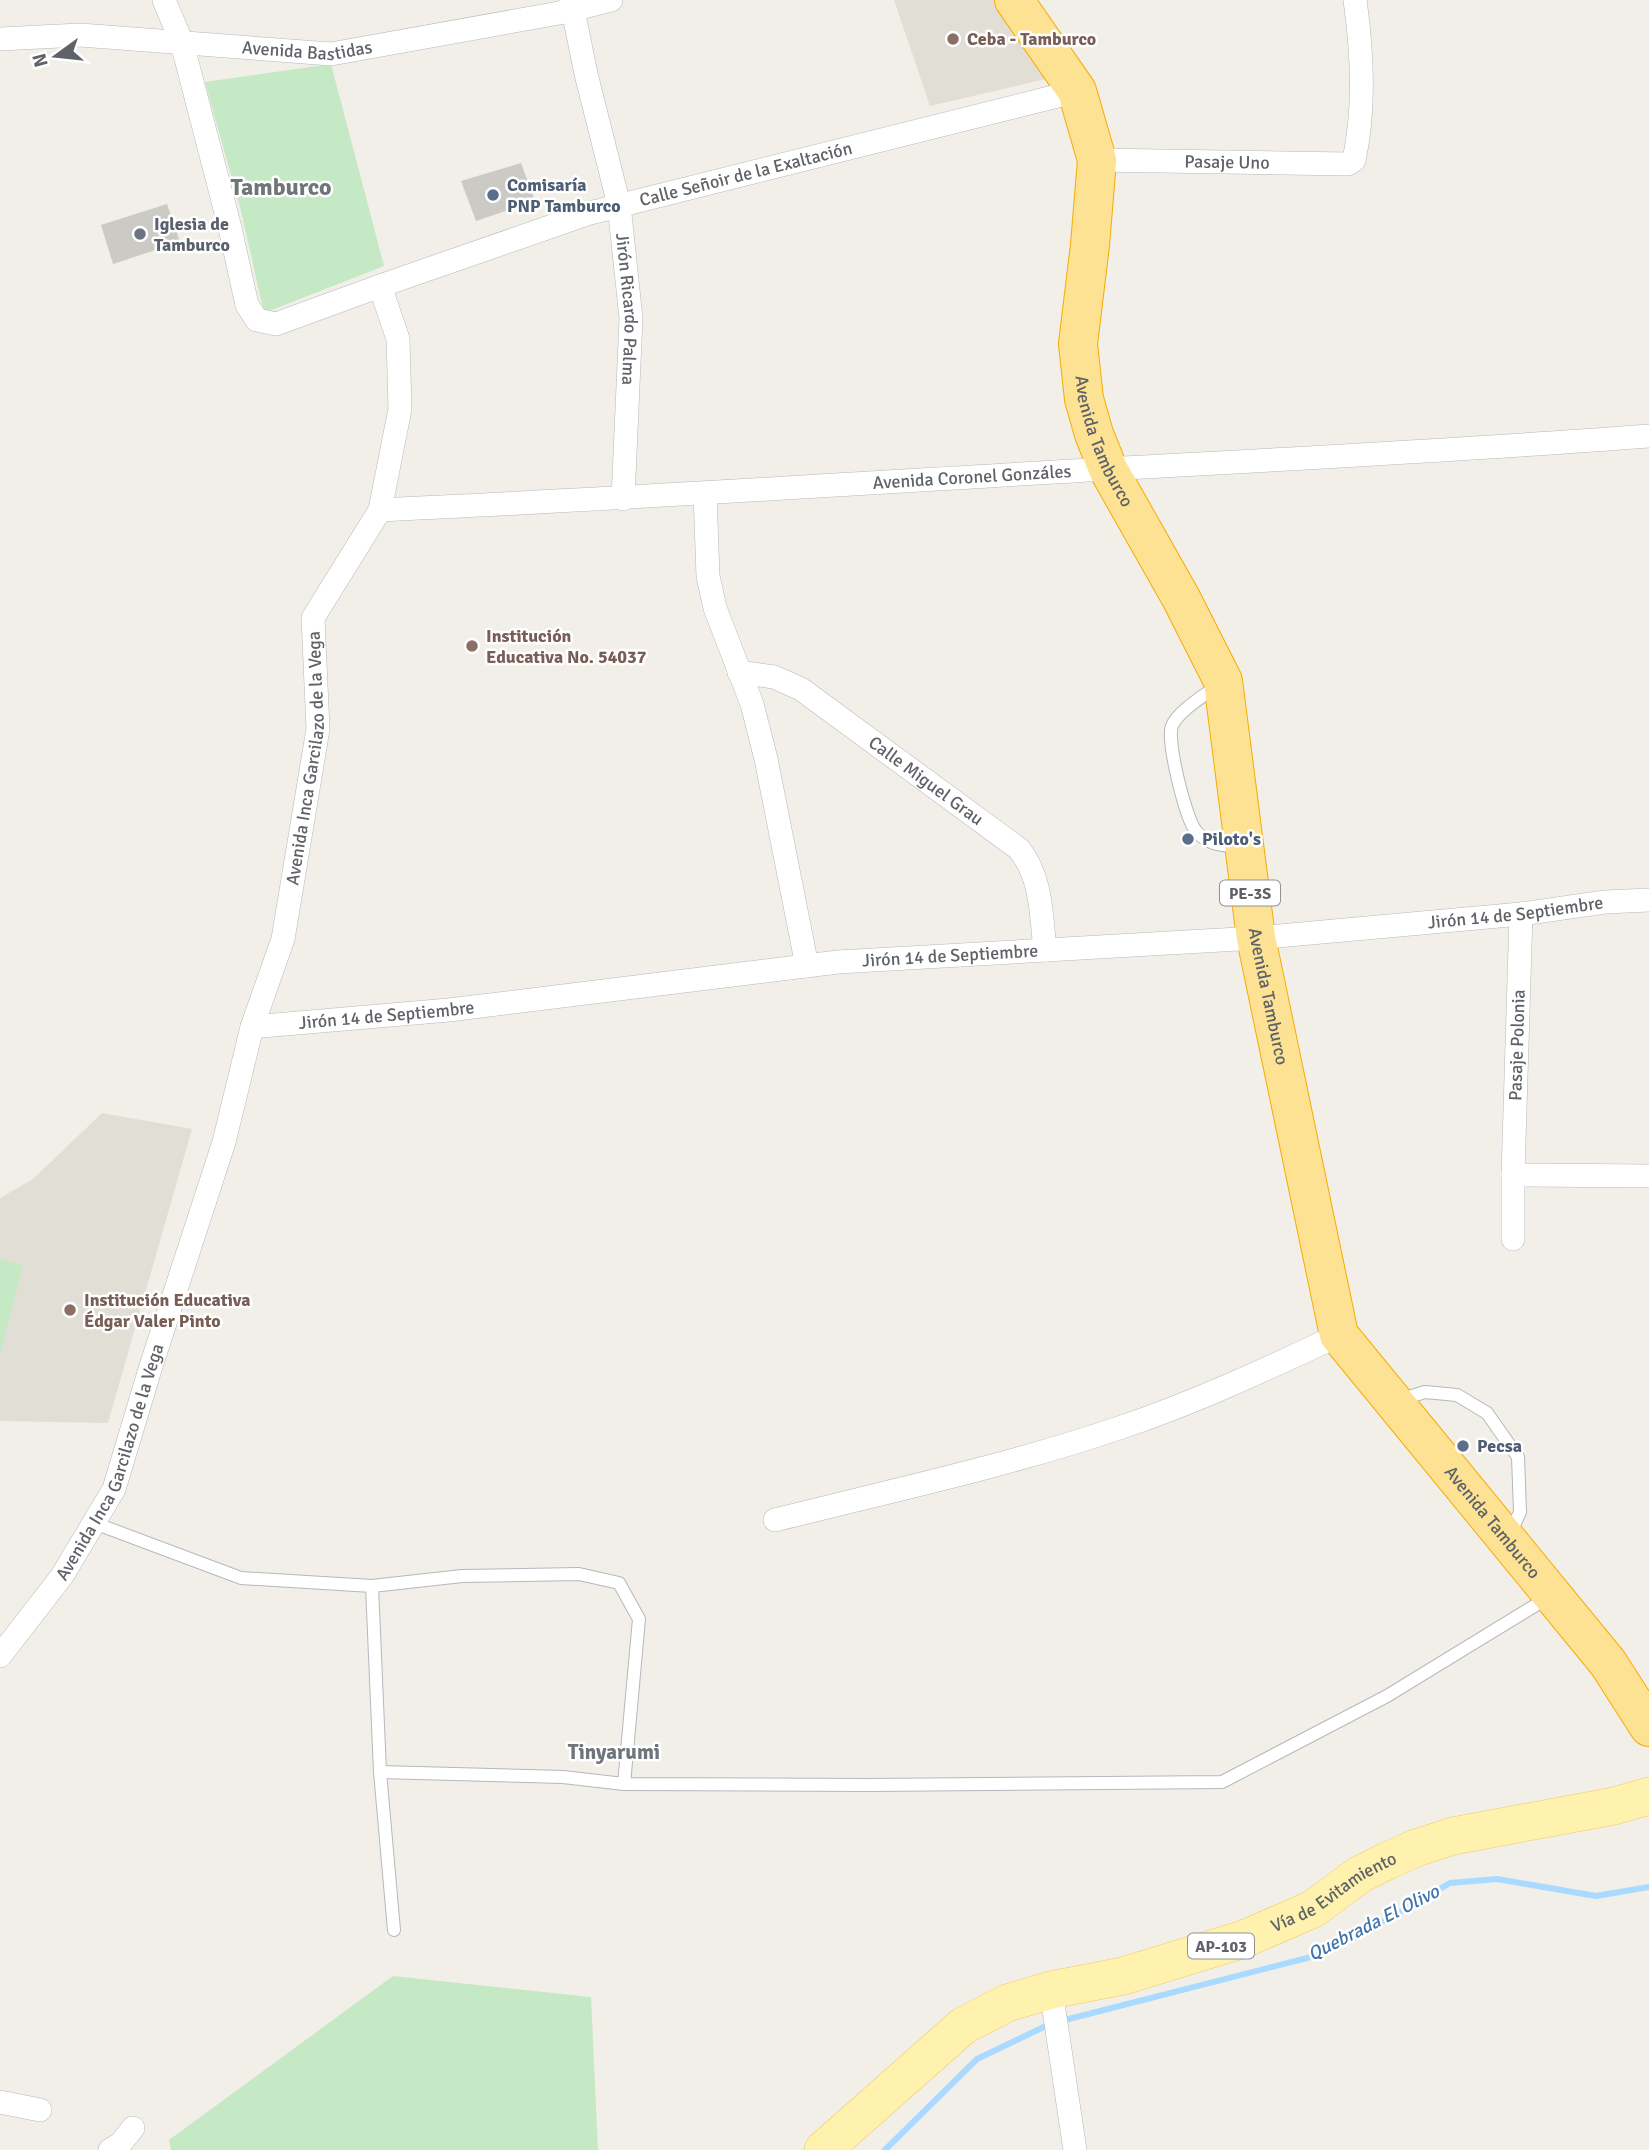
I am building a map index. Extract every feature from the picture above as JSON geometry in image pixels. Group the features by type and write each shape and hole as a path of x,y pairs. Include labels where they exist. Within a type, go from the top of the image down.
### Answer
{"highway":[{"name":"Avenida Tamburco","path":"1014,0 1077,91 1097,160 1078,344 1084,399 1108,469 1181,598 1223,681 1256,938 1339,1335 1608,1663 1649,1727"}],"main road":[{"name":"Vía de Evitamiento","path":"823,2150 963,2026 1007,2003 1051,1990 1123,1976 1266,1931 1313,1909 1359,1875 1416,1848 1465,1833 1614,1806 1649,1796"}],"street":[{"path":"164,0 182,43 247,305 257,320 276,324 380,286"},
{"name":"Avenida Bastidas","path":"0,39 80,35 331,54 572,5 611,0"},
{"name":"Pasaje Uno","path":"1097,160 1348,164 1354,160 1359,138 1361,49 1355,0"},
{"name":"Jirón Ricardo Palma","path":"572,5 586,74 619,205 631,318 623,499"},
{"name":"Calle Señoir de la Exaltación","path":"380,286 590,212 1077,91"},
{"name":"Avenida Inca Garcilazo de la Vega","path":"0,1656 62,1576 114,1489 224,1142 252,1027 284,939 318,729 313,618 380,510 400,409 398,339 380,286"},
{"name":"Avenida Coronel Gonzáles","path":"380,510 623,499 1649,436"},
{"path":"705,494 708,576 715,608 752,704 766,759 807,965"},
{"name":"Calle Miguel Grau","path":"739,672 774,677 801,689 1019,849 1031,866 1036,880 1045,950"},
{"name":"Jirón 14 de Septiembre","path":"252,1027 449,1010 838,962 1256,938 1521,914 1605,902 1649,900"},
{"name":"Pasaje Polonia","path":"1513,1239 1521,914"},
{"path":"1513,1175 1649,1176"},
{"path":"775,1520 1055,1449 1122,1428 1239,1381 1339,1335"},
{"path":"1051,1990 1075,2150"},
{"path":"0,2102 40,2110"},
{"path":"110,2150 120,2144 133,2128"}],"lane":[{"path":"1223,681 1184,711 1172,726 1171,743 1188,817 1196,831 1213,845 1245,847"},
{"path":"1394,1402 1425,1392 1457,1395 1487,1413 1518,1457 1520,1512 1507,1541"},
{"path":"94,1523 241,1578 372,1586 462,1576 579,1574 619,1583 639,1619 624,1784"},
{"path":"372,1586 380,1772 394,1930"},
{"path":"380,1772 563,1777 624,1784 1222,1782 1387,1696 1552,1595"}],"shaded area":[{"path":"894,0 1001,0 1054,77 930,106"},
{"name":"Institución Educativa Édgar Valer Pinto","path":"102,1113 192,1129 108,1423 0,1421 0,1198 33,1179"}],"green space":[{"path":"331,64 384,266 264,313 241,211 205,82"},
{"path":"0,1259 23,1265 0,1354"},
{"path":"393,1976 591,1997 598,2150 171,2150 169,2140"}],"building":[{"name":"Comisaría PNP Tamburco","path":"521,163 535,201 476,221 461,181"},
{"name":"Iglesia de Tamburco","path":"167,204 180,242 113,264 101,225"}],"waterway":[{"name":"Quebrada El Olivo","path":"1061,2021 1315,1956 1360,1935 1450,1883 1497,1879 1596,1896 1649,1887"},
{"name":"Quebrada El Olivo","path":"885,2150 977,2059 1050,2024"}],"place":[{"name":"Ceba - Tamburco","path":"953,39"},
{"name":"Comisaría PNP Tamburco","path":"493,195"},
{"name":"Iglesia de Tamburco","path":"140,234"},
{"name":"Institución Educativa No. 54037","path":"472,646"},
{"name":"Piloto's","path":"1188,839"},
{"name":"Institución Educativa Édgar Valer Pinto","path":"70,1310"},
{"name":"Pecsa","path":"1463,1446"}],"district":[{"name":"Tamburco","path":"281,187"},
{"name":"Tinyarumi","path":"614,1752"}]}
